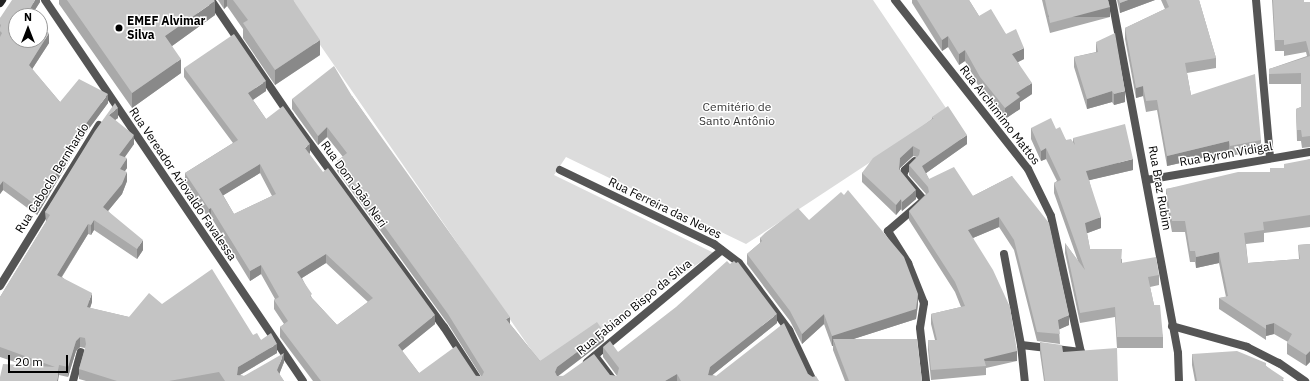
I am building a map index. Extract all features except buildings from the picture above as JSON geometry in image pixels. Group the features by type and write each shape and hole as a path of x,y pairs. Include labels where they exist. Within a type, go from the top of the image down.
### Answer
{"street":[{"name":"Rua Vereador Ariovaldo Favalessa","path":"45,0 110,109 282,357 302,381"},
{"name":"Rua Dom João Neri","path":"211,0 290,116 444,327 479,381"},
{"name":"Rua Archimimo Mattos","path":"895,0 1028,169 1039,188 1051,216 1081,352 1022,345"},
{"name":"Rua Braz Rubim","path":"1112,0 1178,353 1179,381"},
{"path":"1256,0 1270,157"},
{"name":"Rua Caboclo Bernhardo","path":"0,286 90,137 110,109"},
{"name":"Rua Byron Vidigal","path":"1146,180 1270,157 1310,152"},
{"path":"915,161 905,170 903,176 924,200 888,231 908,263 923,299 924,312 920,328 926,381"},
{"name":"Rua Ferreira das Neves","path":"560,170 714,244 739,263 785,324 801,350 813,381"},
{"name":"Rua Fabiano Bispo da Silva","path":"578,369 596,356 722,250"},
{"path":"1004,254 1022,345 1025,381"},
{"path":"776,332 785,324"},
{"path":"1172,326 1247,347 1279,363 1305,381"},
{"path":"72,381 81,352"},
{"path":"596,356 614,381"}],"green space":[{"name":"Cemitério de Santo Antônio","path":"289,0 873,0 948,111 746,244 566,157 554,175 714,253 543,367"}],"place":[{"name":"EMEF Alvimar Silva","path":"119,28"}]}
